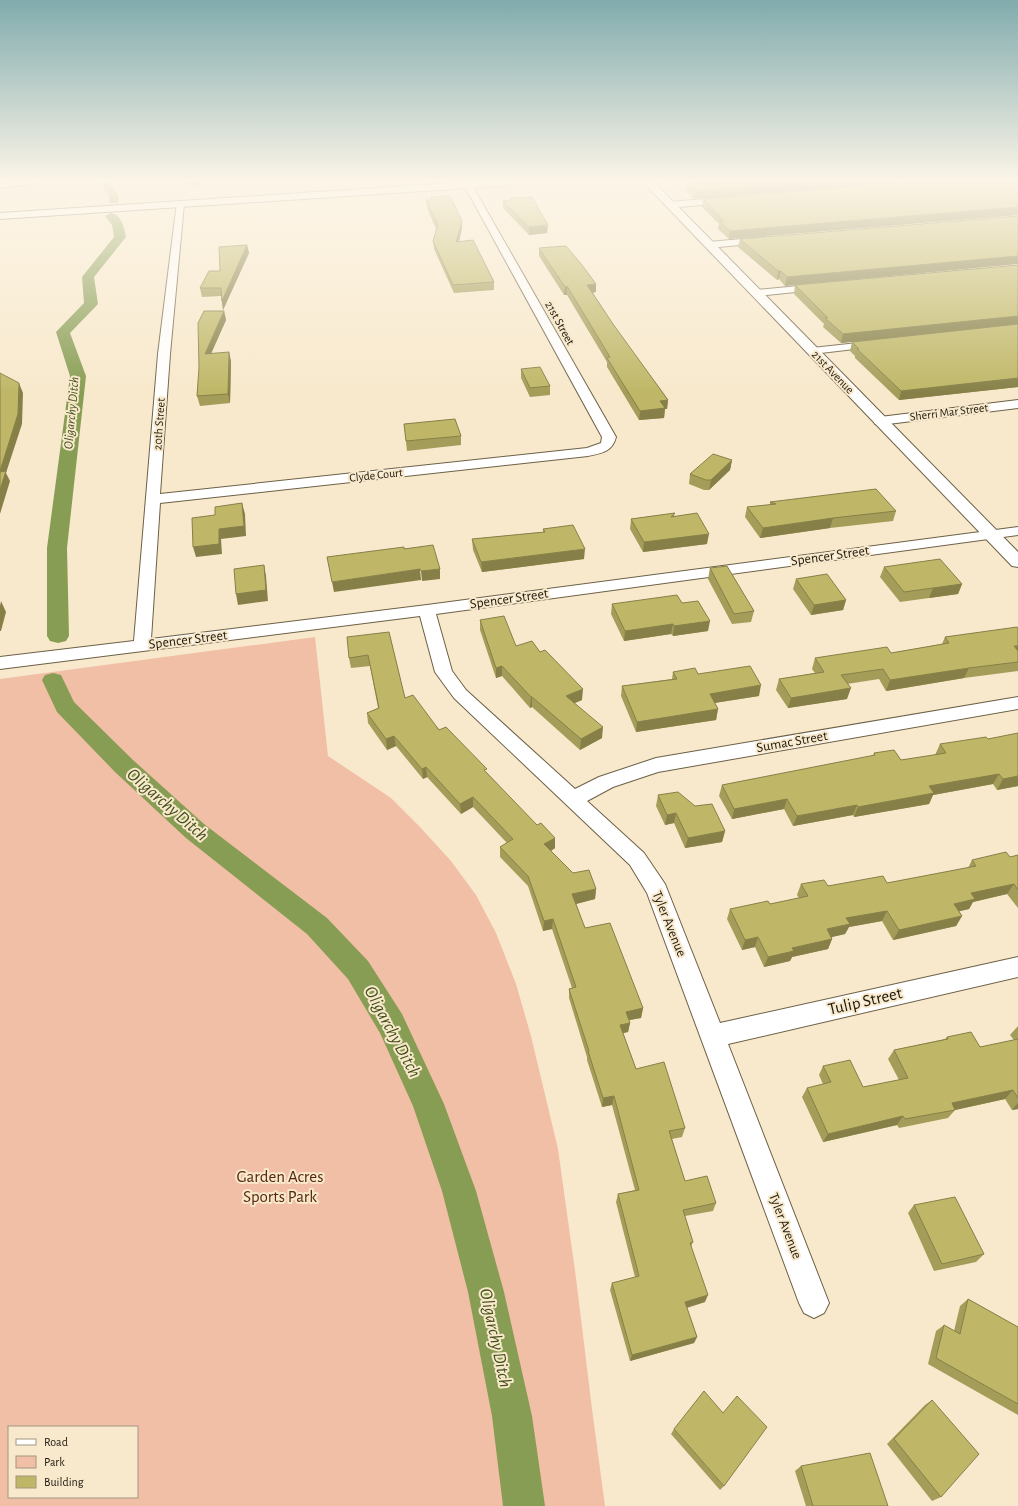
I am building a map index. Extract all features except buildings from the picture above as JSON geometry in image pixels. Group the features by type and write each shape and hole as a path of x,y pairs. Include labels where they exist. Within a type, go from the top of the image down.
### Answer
{"street":[{"name":"20th Street","path":"142,645 164,354 175,252"},
{"name":"21st Street","path":"506,252 609,437 607,445 599,449"},
{"name":"21st Avenue","path":"716,252 1018,562"},
{"path":"756,293 828,286"},
{"path":"812,351 885,343"},
{"name":"Sherri Mar Street","path":"880,421 1018,404"},
{"name":"Clyde Court","path":"153,498 580,453 599,449"},
{"name":"Spencer Street","path":"0,663 427,610 1018,531"},
{"name":"Tyler Avenue","path":"427,610 444,672 460,694 637,859 657,890 814,1303"},
{"name":"Sumac Street","path":"572,800 606,782 656,765 1018,703"},
{"name":"Tulip Street","path":"713,1036 1018,967"}],"green space":[{"name":"Garden Acres Sports Park","path":"315,637 328,756 391,798 451,861 476,895 496,933 516,984 531,1036 558,1149 605,1506 0,1506 0,679"}],"waterway":[{"name":"Oligarchy Ditch","path":"58,636 57,548 78,376 63,332 91,304 88,277 108,252"},
{"name":"Oligarchy Ditch","path":"53,680 65,706 124,766 195,831 317,926 358,970 391,1024 428,1104 459,1191 486,1292 512,1416 524,1506"}]}
